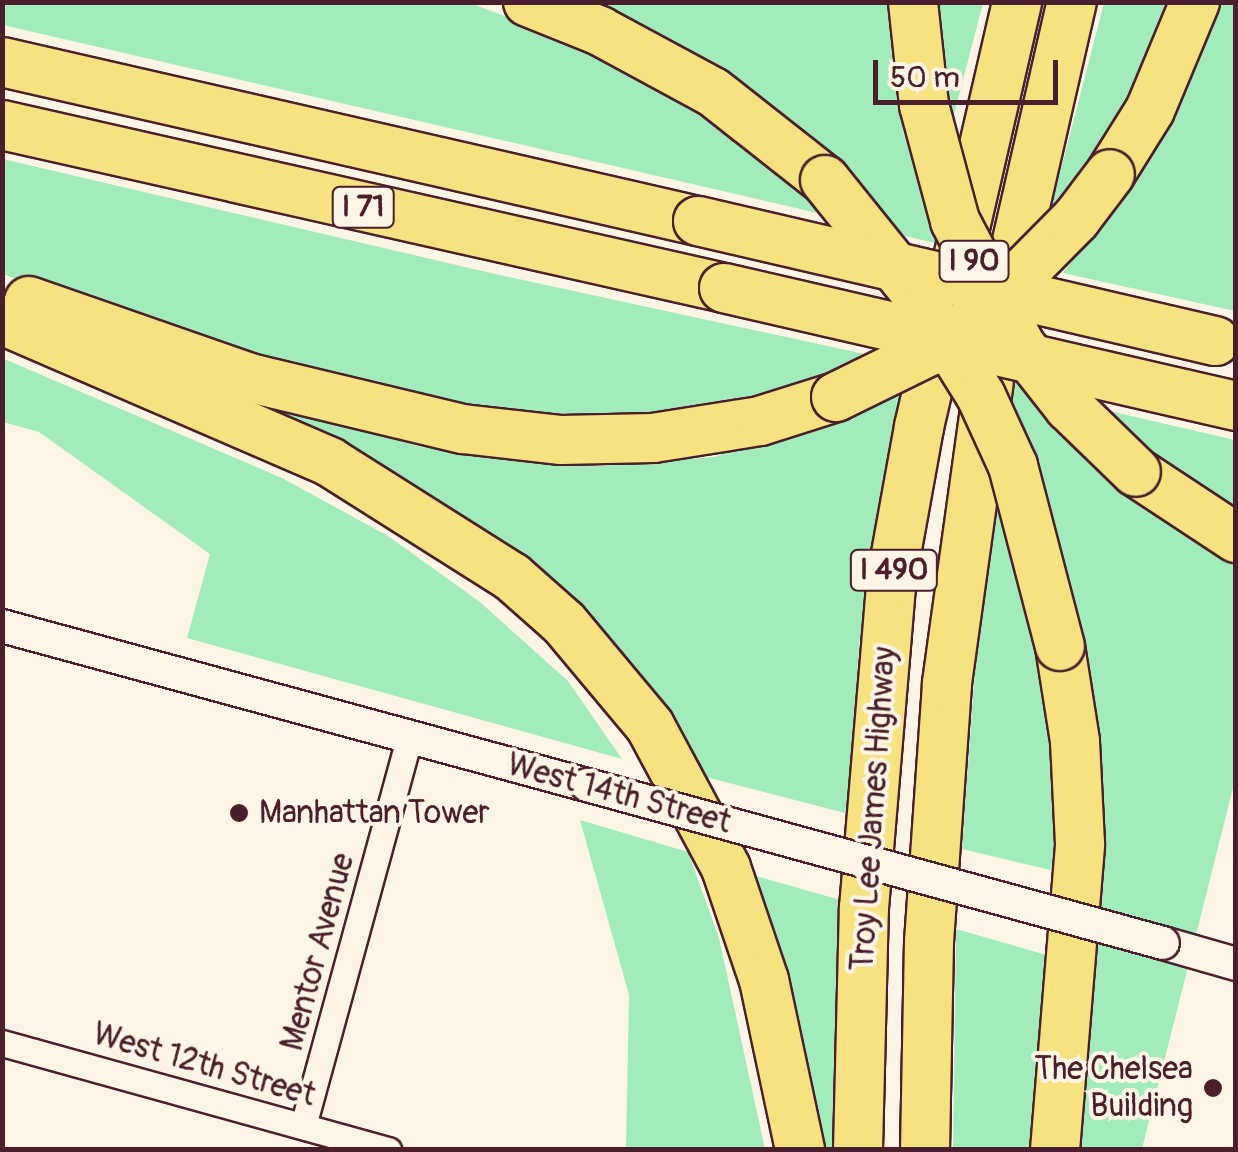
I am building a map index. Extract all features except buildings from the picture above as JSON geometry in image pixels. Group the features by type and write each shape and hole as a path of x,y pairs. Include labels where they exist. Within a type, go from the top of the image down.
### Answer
{"highway":[{"path":"528,2 600,31 714,92 825,180 920,298 981,396 1018,482 1060,646 1075,741 1080,844 1055,1150"},
{"name":"I 90","path":"913,2 924,105 955,221 1021,346 1069,407 1136,472 1236,538"},
{"name":"Troy Lee James Highway","path":"858,1150 864,908 892,576 919,427 1017,2"},
{"name":"Troy Lee James Highway","path":"925,1150 936,816 964,549 1010,259 1072,2"},
{"path":"2,292 250,378 463,429 561,440 653,438 760,421 836,398 930,351 982,314 1076,219 1110,174 1150,110 1195,2"},
{"name":"I 71","path":"2,62 1225,343"},
{"name":"I 71","path":"2,125 1236,406"},
{"path":"2,320 330,462 512,577 564,623 650,726 726,868 764,980 800,1150"}],"street":[{"name":"West 14th Street","path":"2,626 1236,964"},
{"name":"Mentor Avenue","path":"303,1126 410,736"},
{"name":"West 12th Street","path":"2,1043 388,1150"}],"green space":[{"path":"3,2 470,3 592,49 658,83 743,139 835,217 3,25"},
{"path":"597,3 890,3 903,131 939,244 905,236 792,120 717,65"},
{"path":"929,3 983,3 948,138"},
{"path":"1104,3 1178,3 1147,80 1047,223"},
{"path":"1218,3 1235,3 1235,311 1063,273 1163,138"},
{"path":"3,159 495,274 874,356 823,388 630,424 482,417 159,331 3,274"},
{"path":"995,346 1235,538 1235,780 1142,1149 1055,1149 1080,844"},
{"path":"2,358 282,478 388,536 480,602 568,681 622,759 187,638 210,554 39,432 3,422"},
{"path":"901,395 859,643 849,814 702,776 662,708 282,424 284,409 421,447 598,466 714,457"},
{"path":"1101,409 1235,440 1235,519 1168,472"},
{"path":"998,492 1047,680 1063,873 962,849 975,669"},
{"path":"580,820 688,852 719,938 765,1149 626,1149 629,995"},
{"path":"738,871 844,901 843,1149 818,1149"},
{"path":"956,929 1057,958 1036,1149 953,1150"}],"place":[{"name":"Manhattan Tower","path":"239,813"},
{"name":"The Chelsea Building","path":"1213,1088"}]}
